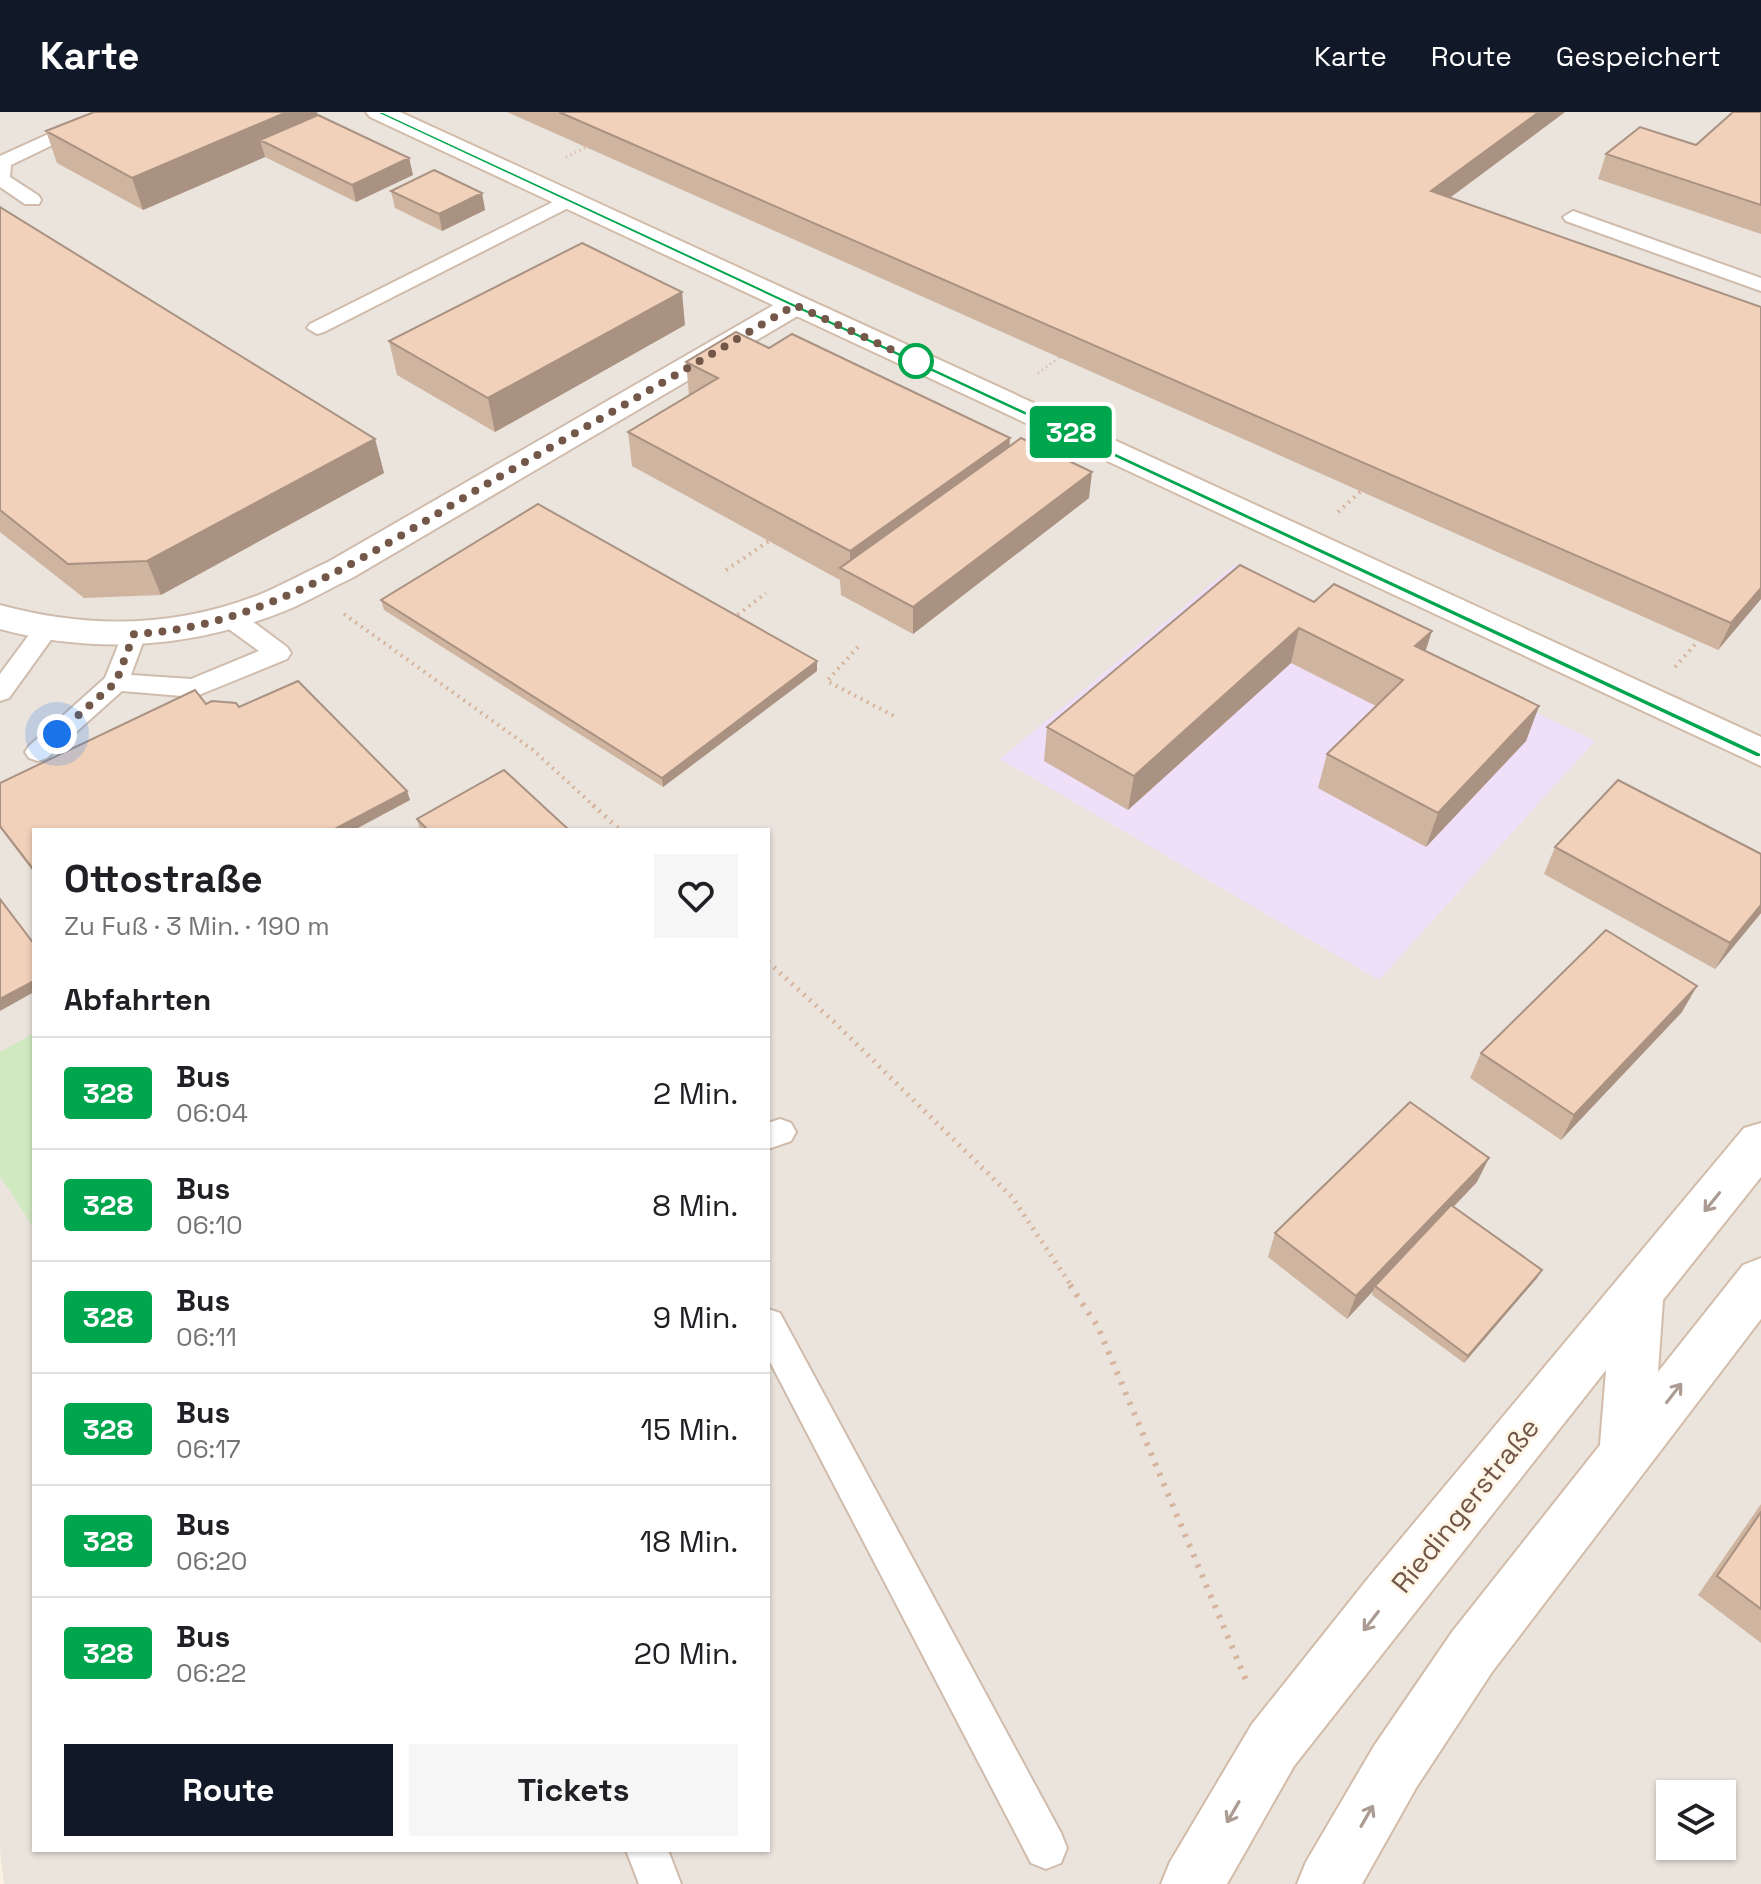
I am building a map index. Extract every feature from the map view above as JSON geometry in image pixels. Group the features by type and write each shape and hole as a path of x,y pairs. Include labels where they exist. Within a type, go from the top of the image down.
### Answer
{"street":[{"path":"379,112 1758,751"},
{"path":"0,617 71,635 134,634 192,627 266,605 340,570 795,305"},
{"name":"Riedingerstraße","path":"1192,1884 1273,1745 1389,1597 1761,1142"},
{"path":"1328,1884 1395,1767 1472,1652 1761,1280"},
{"path":"1626,1454 1638,1293"}],"lane":[{"path":"32,200 1,179 2,162 112,112"},
{"path":"317,328 569,200"},
{"path":"1573,217 1761,285"},
{"path":"116,682 194,688 278,653 228,616"},
{"path":"0,692 46,630"},
{"path":"38,752 116,682 134,634"},
{"path":"770,1328 1046,1848"},
{"path":"648,1852 660,1884"}],"path":[{"path":"726,570 769,541"},
{"path":"305,586 533,750 618,828"},
{"path":"730,621 766,593"},
{"path":"858,647 827,681 896,717"},
{"path":"770,964 833,1021 1012,1197 1098,1327 1273,1745"}],"shaded area":[{"path":"0,112 1761,112 1761,1884 4,1884 0,1850"},
{"path":"1234,565 1595,741 1379,980 1000,759"}],"green space":[{"path":"32,1034 32,1225 0,1176 0,1052"}],"building":[{"path":"94,112 287,112 132,178 46,131"},
{"path":"559,112 1539,112 1431,191 1761,307 1761,588 1731,623"},
{"path":"1733,112 1761,112 1761,205 1606,154 1640,127 1696,145"},
{"path":"318,115 409,158 352,185 260,140"},
{"path":"434,170 482,193 439,214 391,191"},
{"path":"0,207 375,439 147,561 68,564 0,510"},
{"path":"582,243 682,292 488,398 389,341"},
{"path":"736,332 769,348 792,334 1010,438 850,551 628,432 718,378 686,362"},
{"path":"1021,438 1092,472 913,607 840,568"},
{"path":"538,504 817,661 662,778 381,600"},
{"path":"1240,565 1314,602 1334,584 1432,631 1415,646 1539,706 1438,813 1327,754 1403,680 1299,628 1134,776 1047,727"},
{"path":"298,681 407,791 337,828 32,828 32,867 0,826 0,783 195,690 206,704 212,701 236,703 239,707"},
{"path":"504,770 567,828 426,828 417,819"},
{"path":"1618,780 1761,854 1761,905 1730,943 1555,847"},
{"path":"0,899 32,941 32,982 0,999"},
{"path":"1606,930 1697,986 1574,1115 1481,1053"},
{"path":"1410,1102 1489,1158 1356,1296 1275,1233"},
{"path":"1451,1205 1542,1270 1468,1356 1375,1286"},
{"path":"1761,1512 1761,1609 1717,1576"}],"bus line":[{"name":"328","path":"379,112 1761,753"}],"route":[{"path":"57,734 116,682 134,634 192,627 247,611 340,570 795,305 916,361"}]}
